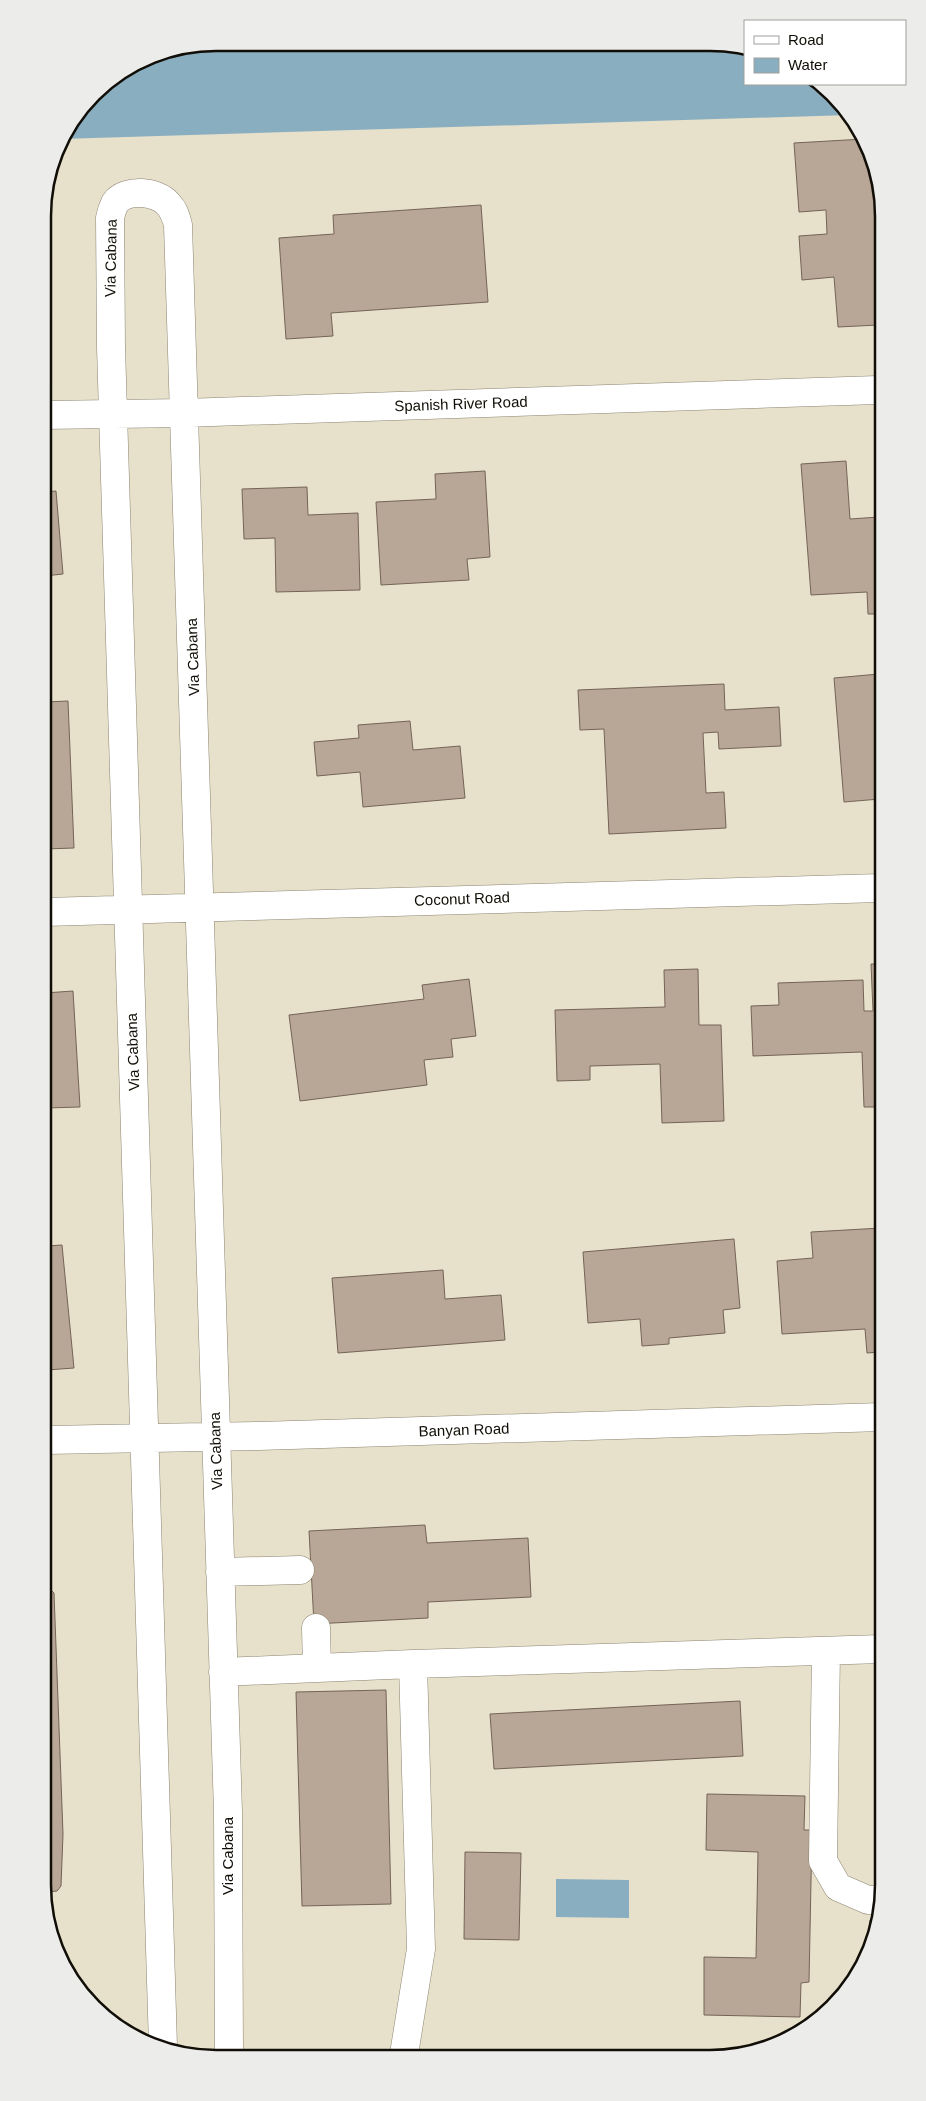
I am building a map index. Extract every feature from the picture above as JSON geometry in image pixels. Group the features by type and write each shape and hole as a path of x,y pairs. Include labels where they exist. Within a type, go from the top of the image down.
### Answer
{"street":[{"name":"Via Cabana","path":"163,2040 113,414 110,218 115,204 123,196 137,193 154,195 167,202 174,211 178,224 228,1812 229,2050"},
{"name":"Spanish River Road","path":"52,415 184,413 875,390"},
{"name":"Coconut Road","path":"52,912 875,888"},
{"name":"Banyan Road","path":"51,1440 874,1417"},
{"path":"220,1572 300,1570"},
{"path":"316,1628 317,1668"},
{"path":"223,1672 874,1649"},
{"path":"826,1651 823,1861 838,1887 868,1900 874,1900"},
{"path":"405,2050 421,1949 413,1664"}],"water":[{"path":"710,51 742,54 744,55 744,85 810,85 840,115 71,139 79,124 99,99 124,79 143,68 163,60 184,54 205,52"},
{"path":"556,1879 629,1880 629,1918 556,1917"}],"building":[{"path":"856,139 862,153 869,173 875,216 875,325 838,327 834,277 802,280 799,236 827,234 826,210 799,212 794,143"},
{"path":"481,205 488,302 331,313 333,336 286,339 279,238 334,234 333,215"},
{"path":"846,461 850,519 875,517 875,614 868,614 867,592 811,595 801,464"},
{"path":"485,471 490,557 467,559 469,580 381,585 376,502 436,499 435,474"},
{"path":"307,487 308,515 358,513 360,590 276,592 275,538 244,539 242,489"},
{"path":"52,491 56,491 63,574 52,575"},
{"path":"875,674 875,799 844,802 834,678"},
{"path":"724,684 725,710 779,707 781,746 719,749 718,732 703,733 706,793 724,792 726,828 609,834 604,729 580,730 578,690"},
{"path":"68,701 74,848 52,849 52,702"},
{"path":"410,721 413,750 460,746 465,798 363,807 360,772 317,776 314,742 359,738 358,725"},
{"path":"871,964 875,964 874,1107 864,1107 862,1052 753,1056 751,1006 779,1005 778,983 863,980 864,1011 873,1011"},
{"path":"698,969 699,1025 721,1025 724,1121 662,1123 660,1064 590,1066 590,1080 557,1081 555,1010 665,1007 664,970"},
{"path":"469,979 476,1036 451,1039 453,1057 424,1060 427,1085 300,1101 289,1015 424,999 422,985"},
{"path":"73,991 80,1107 51,1108 52,993"},
{"path":"874,1228 874,1352 867,1353 865,1329 782,1334 777,1261 813,1258 811,1232"},
{"path":"734,1239 740,1308 723,1310 725,1333 669,1338 669,1344 642,1346 640,1319 588,1323 583,1252"},
{"path":"62,1245 74,1368 51,1370 51,1246"},
{"path":"443,1270 445,1299 501,1295 505,1340 338,1353 332,1278"},
{"path":"425,1525 427,1543 528,1538 531,1597 428,1602 428,1618 314,1624 309,1531"},
{"path":"51,1590 54,1593 63,1834 61,1886 57,1891 52,1892 51,1885"},
{"path":"386,1690 391,1904 302,1906 296,1692"},
{"path":"740,1701 743,1756 494,1769 490,1714"},
{"path":"707,1794 805,1796 804,1830 812,1830 809,1982 801,1983 800,2017 704,2015 704,1957 756,1958 758,1852 706,1850"},
{"path":"465,1852 521,1853 519,1940 464,1939"}]}
